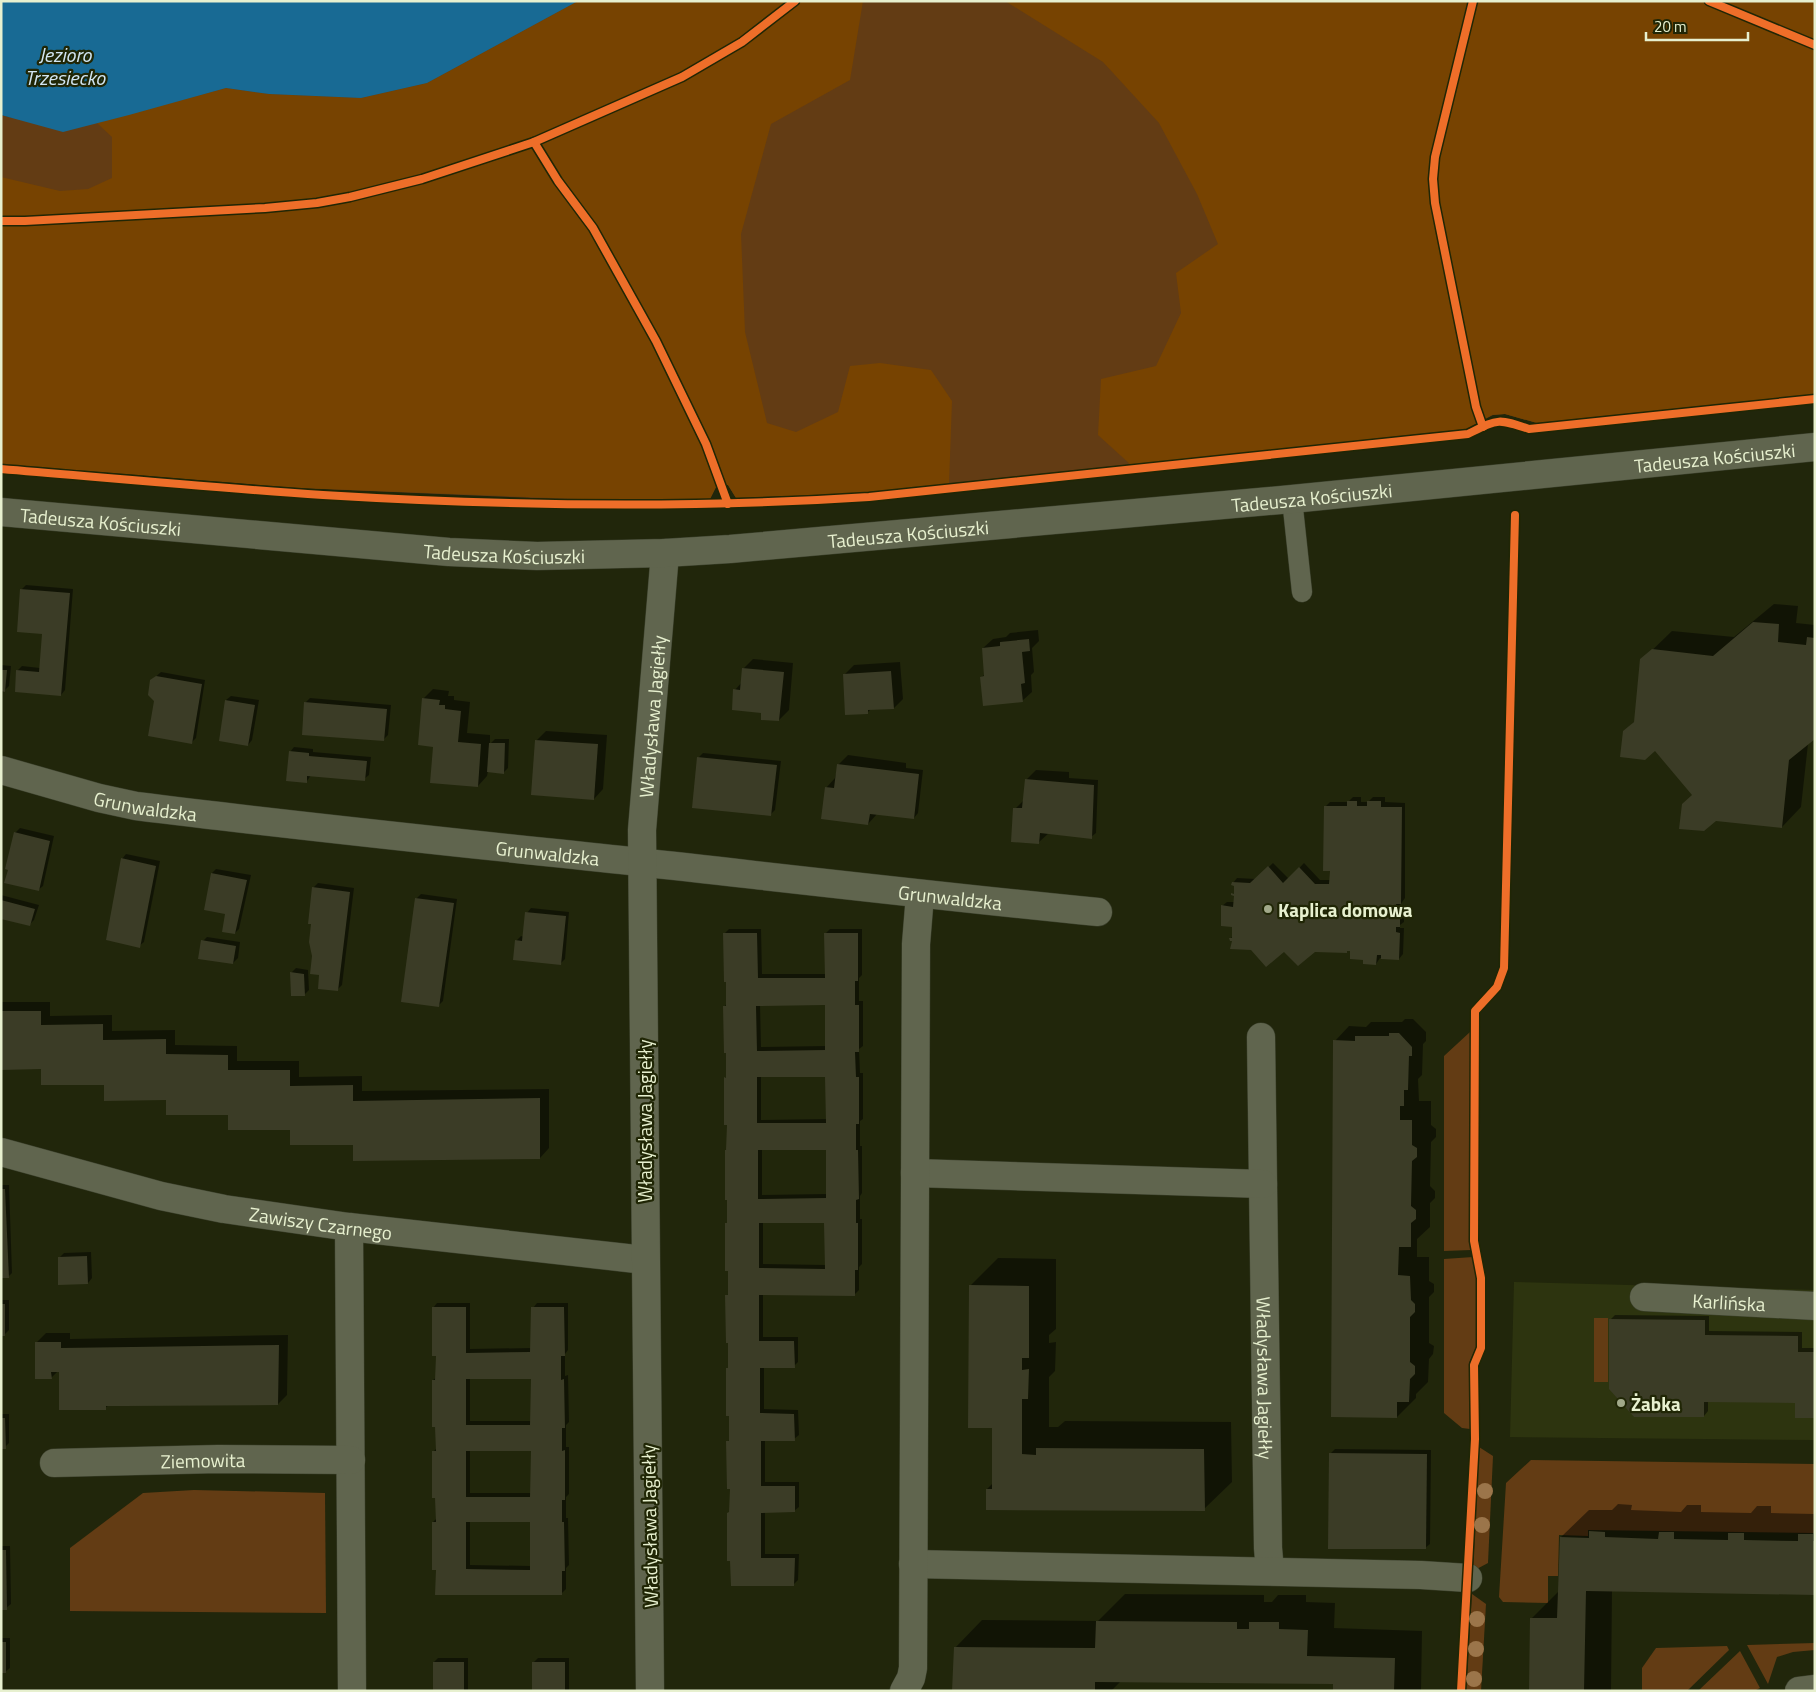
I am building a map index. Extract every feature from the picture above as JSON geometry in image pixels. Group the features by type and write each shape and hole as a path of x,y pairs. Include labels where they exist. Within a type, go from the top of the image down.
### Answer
{"street":[{"name":"Tadeusza Kościuszki","path":"1,512 449,552 537,556 665,553 1292,500 1815,447"},
{"name":"Władysława Jagiełły","path":"650,1691 645,1260 643,813 665,553"},
{"name":"Grunwaldzka","path":"1,770 99,798 136,806 393,837 643,863 920,895 1098,912"},
{"path":"904,1691 911,1678 913,1668 916,944 920,895"},
{"name":"Władysława Jagiełły","path":"1261,1037 1268,1548 1270,1572"},
{"name":"Zawiszy Czarnego","path":"1,1152 195,1204 350,1227 645,1260"},
{"path":"915,1173 1263,1184"},
{"path":"350,1227 352,1691"},
{"name":"Karlińska","path":"1644,1297 1815,1306"},
{"name":"Ziemowita","path":"54,1463 218,1459 351,1460"},
{"path":"913,1564 1421,1575 1468,1578"},
{"path":"1799,1691 1815,1689"}],"lane":[{"path":"1292,500 1302,592"}],"shaded area":[{"path":"259,1 1815,1 1815,394 1537,423 1505,414 1493,415 1466,429 869,492 736,498 728,485 717,485 710,499 645,501 555,499 299,488 1,464 1,115 14,118"},
{"path":"578,1 863,1 850,80 771,124 741,234 745,332 767,423 796,432 838,412 850,366 880,363 931,370 952,401 949,484 847,494 736,498 728,485 717,485 710,499 603,500 299,488 1,464 1,177 60,191 88,189 112,178 112,137 97,123 226,88 269,94 361,98 427,83"},
{"path":"1005,1 1815,1 1815,394 1537,423 1505,414 1492,415 1466,429 1131,465 1098,435 1101,379 1156,366 1181,313 1176,273 1218,244 1197,194 1159,123 1103,62"},
{"path":"1470,1032 1471,1250 1444,1251 1444,1056"},
{"path":"1473,1257 1476,1278 1476,1347 1469,1363 1470,1429 1462,1428 1444,1413 1444,1259"},
{"path":"1514,1282 1815,1290 1815,1440 1510,1437"},
{"path":"1594,1318 1608,1318 1608,1382 1594,1382"},
{"path":"1479,1447 1493,1456 1488,1563 1473,1571"},
{"path":"1531,1460 1815,1464 1815,1533 1588,1530 1588,1536 1559,1535 1558,1576 1548,1576 1548,1603 1503,1602 1499,1597 1506,1483"},
{"path":"194,1490 325,1493 326,1613 70,1611 70,1548 143,1493"},
{"path":"1472,1594 1486,1604 1481,1691 1466,1691"},
{"path":"1815,1643 1815,1650 1793,1652 1777,1657 1768,1684 1747,1645"},
{"path":"1727,1646 1729,1650 1687,1691 1642,1691 1642,1668 1656,1648"},
{"path":"1740,1651 1760,1688 1754,1691 1698,1691"}],"water":[{"name":"Jezioro Trzesiecko","path":"1,1 578,1 427,83 361,98 269,94 226,88 63,132 1,115"}],"building":[{"path":"20,589 70,593 61,696 15,692 16,670 39,672 42,634 17,632"},
{"path":"1753,622 1779,624 1778,642 1806,645 1807,637 1815,638 1815,739 1789,760 1782,828 1716,821 1704,831 1679,829 1682,804 1692,795 1655,751 1645,760 1620,757 1623,731 1634,722 1640,659 1652,649 1713,656"},
{"path":"1029,639 1030,651 1022,652 1025,683 1021,684 1023,702 983,706 980,677 984,676 982,648 1000,646 1000,642"},
{"path":"742,668 784,672 779,721 761,720 761,713 732,710 733,689 740,690"},
{"path":"1,670 7,670 5,692 1,691"},
{"path":"891,671 894,709 868,710 868,714 845,715 843,674"},
{"path":"156,676 202,684 192,744 148,736 154,701 148,695 150,680"},
{"path":"422,698 440,700 439,705 445,705 445,709 461,711 458,742 481,744 478,787 430,783 433,747 418,745"},
{"path":"225,700 255,705 248,746 219,741"},
{"path":"304,702 387,709 384,741 302,735"},
{"path":"535,740 598,744 594,800 531,795"},
{"path":"489,743 505,743 504,774 487,772"},
{"path":"289,751 309,753 309,756 367,761 365,781 307,776 307,783 286,781"},
{"path":"697,757 777,765 771,816 692,808"},
{"path":"837,764 919,774 914,819 870,814 868,825 821,819 825,787 834,788"},
{"path":"1025,779 1094,785 1092,839 1040,833 1039,844 1011,842 1013,808 1022,808"},
{"path":"1347,801 1357,801 1357,806 1367,806 1367,801 1381,801 1381,807 1402,807 1401,904 1396,904 1396,909 1400,909 1400,927 1396,927 1396,932 1400,933 1399,960 1381,959 1381,955 1377,955 1376,965 1363,964 1363,960 1350,959 1350,951 1347,951 1347,953 1315,952 1298,966 1284,952 1266,967 1251,950 1230,949 1232,941 1229,938 1232,938 1232,927 1221,926 1221,905 1233,907 1234,896 1231,893 1234,894 1234,886 1231,885 1232,882 1250,883 1268,866 1283,883 1299,867 1315,884 1329,884 1330,871 1323,871 1324,806 1347,806"},
{"path":"14,832 50,841 39,891 4,883 8,870 5,869"},
{"path":"121,858 156,866 140,948 106,940"},
{"path":"211,873 247,880 235,934 222,932 225,914 204,910"},
{"path":"312,887 350,892 338,991 318,989 319,975 310,974 312,956 309,942 311,924 308,924"},
{"path":"415,898 454,903 439,1007 401,1002"},
{"path":"1,900 35,909 30,926 1,919"},
{"path":"525,912 566,916 561,965 513,960 515,940 522,941"},
{"path":"723,933 757,933 758,978 825,978 824,933 858,933 858,981 855,981 855,1005 859,1005 859,1052 855,1052 856,1077 859,1077 859,1124 856,1124 856,1150 858,1150 859,1199 856,1200 858,1270 855,1270 855,1296 759,1295 759,1341 794,1341 795,1368 760,1368 760,1413 794,1414 795,1441 761,1441 761,1486 795,1486 795,1512 761,1513 761,1558 795,1558 794,1586 731,1586 730,1561 727,1561 727,1513 729,1512 730,1489 727,1489 726,1441 729,1441 729,1416 726,1416 728,1343 726,1343 725,1295 728,1295 728,1271 725,1271 727,1200 725,1200 725,1150 727,1125 724,1125 726,1053 724,1053 723,1006 726,1006 726,982 724,982","holes":["825,1005 825,1050 757,1051 756,1006","757,1077 825,1077 826,1123 757,1123","758,1150 826,1150 826,1198 758,1199","759,1223 824,1223 825,1269 759,1268"]},
{"path":"201,940 236,946 233,964 198,959"},
{"path":"290,972 304,974 305,996 291,996"},
{"path":"1,1011 41,1011 41,1025 103,1024 103,1040 166,1039 166,1054 228,1055 228,1070 290,1070 290,1086 353,1085 353,1101 540,1098 540,1159 353,1161 353,1145 290,1145 290,1130 228,1130 228,1115 166,1115 166,1100 104,1101 104,1085 41,1085 41,1069 1,1070"},
{"path":"1389,1033 1399,1033 1412,1047 1412,1056 1409,1056 1408,1090 1404,1090 1404,1106 1400,1106 1400,1120 1412,1120 1412,1145 1417,1148 1417,1157 1412,1161 1411,1206 1416,1210 1416,1219 1411,1223 1411,1247 1399,1247 1398,1275 1410,1276 1411,1300 1415,1304 1415,1312 1410,1317 1410,1362 1415,1366 1415,1374 1410,1379 1409,1402 1397,1402 1397,1418 1331,1417 1333,1040 1355,1041 1355,1036 1389,1036"},
{"path":"1,1189 5,1189 9,1278 1,1278"},
{"path":"87,1256 88,1284 58,1285 58,1257"},
{"path":"969,1285 1029,1286 1029,1358 1022,1358 1022,1370 1029,1369 1028,1399 1022,1399 1022,1454 1036,1455 1036,1448 1204,1449 1205,1511 986,1510 986,1489 992,1489 992,1428 968,1428"},
{"path":"1,1304 5,1304 5,1336 1,1336"},
{"path":"432,1307 466,1307 466,1353 530,1352 531,1307 564,1307 565,1356 561,1356 561,1380 564,1379 565,1428 562,1428 562,1451 565,1450 565,1500 562,1500 562,1522 564,1522 565,1571 562,1571 562,1595 435,1595 436,1570 432,1570 432,1522 436,1522 435,1498 432,1498 432,1451 436,1451 435,1427 432,1427 432,1380 435,1380 436,1356 432,1356","holes":["466,1379 531,1379 530,1425 466,1425","466,1451 531,1451 530,1497 466,1497","466,1522 530,1522 530,1570 466,1569"]},
{"path":"1609,1319 1705,1320 1705,1335 1798,1336 1798,1352 1815,1352 1815,1418 1795,1418 1795,1403 1704,1402 1704,1417 1634,1417 1609,1389"},
{"path":"35,1342 61,1342 61,1348 279,1345 278,1405 106,1406 106,1410 59,1410 59,1372 51,1372 52,1379 35,1379"},
{"path":"1,1418 5,1418 6,1449 1,1449"},
{"path":"1329,1453 1427,1454 1426,1549 1328,1549"},
{"path":"1589,1531 1605,1532 1605,1537 1658,1539 1659,1532 1674,1532 1674,1539 1728,1540 1728,1533 1744,1533 1744,1540 1798,1541 1798,1534 1813,1534 1813,1541 1815,1541 1815,1595 1586,1591 1584,1691 1529,1691 1530,1618 1557,1618 1560,1537 1589,1538"},
{"path":"1,1550 6,1550 7,1610 1,1610"},
{"path":"1096,1621 1237,1622 1237,1629 1249,1629 1249,1622 1279,1622 1279,1629 1308,1630 1307,1656 1395,1658 1394,1691 1333,1691 1333,1684 1095,1682 1095,1691 952,1691 954,1647 1095,1648"},
{"path":"1,1642 6,1642 6,1673 1,1673"},
{"path":"433,1662 464,1662 464,1691 433,1691"},
{"path":"532,1662 565,1662 565,1691 532,1691"}],"cycle path":[{"path":"1,221 265,208 317,203 350,197 422,179 534,142 682,77 742,42 795,1"},
{"path":"1473,1 1435,157 1433,179 1435,203 1476,407 1483,427"},
{"path":"1709,1 1815,45"},
{"path":"534,142 558,181 593,228 656,341 706,444 728,504"},
{"path":"1,469 283,492 460,502 664,505 801,501 869,497 1468,434 1486,425 1498,422 1510,423 1529,429 1815,399"},
{"path":"1461,1691 1475,1439 1474,1365 1481,1348 1481,1278 1474,1241 1475,1011 1497,987 1504,968 1515,515"}],"place":[{"name":"Kaplica domowa","path":"1268,909"},
{"name":"Żabka","path":"1621,1403"}]}
